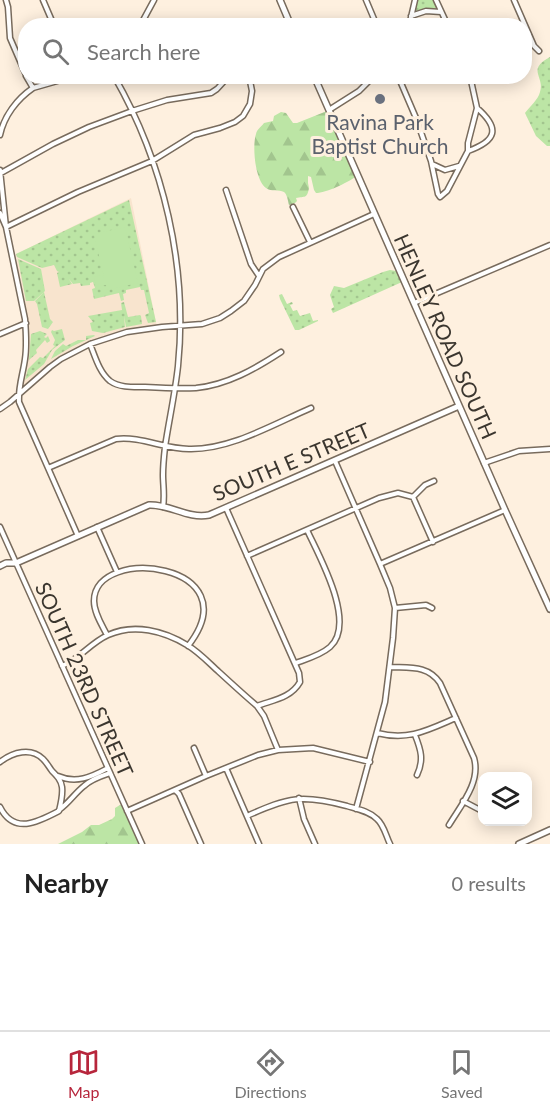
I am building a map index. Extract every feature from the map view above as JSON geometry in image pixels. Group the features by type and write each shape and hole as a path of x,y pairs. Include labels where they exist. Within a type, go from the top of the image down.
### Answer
{"street":[{"path":"6,0 10,38 18,57"},
{"path":"43,0 51,18"},
{"path":"144,18 154,0"},
{"path":"280,0 288,18"},
{"path":"366,0 374,18"},
{"path":"411,16 415,0"},
{"path":"436,0 444,18"},
{"path":"514,0 522,18"},
{"path":"411,16 426,10 441,12"},
{"path":"532,41 539,51"},
{"path":"31,84 33,88"},
{"path":"0,135 12,109 20,99 33,88 47,84"},
{"path":"118,84 132,111 163,194 178,271 181,308 178,364 165,446 163,507"},
{"path":"78,536 19,402 19,383 26,357 26,323 6,227 0,172 87,128 167,100 211,93 222,84"},
{"path":"6,227 78,192 152,161 194,135 228,126 239,119 249,107 252,91 251,84"},
{"name":"HENLEY ROAD SOUTH","path":"318,84 550,609"},
{"path":"329,110 366,84"},
{"path":"401,84 432,164 438,196 441,197 447,191 468,151 477,108 472,84"},
{"path":"468,151 485,144 492,135 490,123 477,108"},
{"path":"432,164 445,170 460,166"},
{"path":"226,190 251,264 260,276"},
{"path":"293,207 310,242"},
{"path":"0,213 6,227"},
{"path":"0,410 50,367 90,344 127,332 202,324 220,318 244,301 263,269 279,257 374,214"},
{"path":"414,303 550,245"},
{"path":"0,334 26,323"},
{"path":"90,344 100,369 111,382 122,386 195,388 227,380 257,367 281,352"},
{"name":"SOUTH E STREET","path":"0,566 6,563 16,563 144,507 154,505 197,516 209,515 459,406"},
{"path":"48,468 116,439 128,438 191,449 224,445 311,408"},
{"path":"484,463 519,451 550,449"},
{"path":"335,460 390,588 395,608 385,703 356,809"},
{"path":"413,497 425,485 434,481"},
{"path":"248,556 391,494 398,493 413,497"},
{"path":"413,497 433,542"},
{"path":"226,508 299,673 300,682 285,697 256,706"},
{"path":"380,564 505,510"},
{"name":"SOUTH 23RD STREET","path":"0,527 142,844"},
{"path":"97,527 117,572"},
{"path":"296,663 330,647 339,630 337,600 307,530"},
{"path":"107,635 95,611 94,599 100,583 117,572 136,568 159,570 192,583 201,595 205,614 201,628 188,646"},
{"path":"395,608 426,605 432,608"},
{"path":"62,666 77,659 107,635 132,629 148,630 169,636 188,646 256,706 264,716 278,750"},
{"path":"390,667 423,669 439,681 476,764 474,781 449,825"},
{"path":"377,733 393,736 415,735 456,717"},
{"path":"415,735 421,754 421,766 417,775"},
{"path":"194,748 206,776"},
{"path":"127,811 206,776 258,755 278,750 313,748 370,762"},
{"path":"0,762 14,754 29,752 43,759 59,780 62,792 59,811"},
{"path":"226,768 259,844"},
{"path":"56,775 77,780 109,770"},
{"path":"0,807 10,820 20,824 35,822 59,811 82,787 109,770"},
{"path":"175,790 201,844"},
{"path":"247,816 277,803 299,798 323,800 370,813 378,820 390,844"},
{"path":"299,798 304,819 315,844"},
{"path":"463,801 478,808"},
{"path":"519,844 550,830"}],"shaded area":[{"path":"131,198 157,327 112,336 61,359 18,395 25,357 26,333 16,254"}],"green space":[{"path":"417,0 434,0 437,6 415,13"},
{"path":"550,57 550,146 547,146 536,136 525,113 540,92 539,66"},
{"path":"327,111 355,177 336,187 316,193 311,177 308,176 309,188 306,195 296,198 295,203 289,205 284,192 266,188 259,178 255,154 258,129 264,123 273,121 274,116 281,112 286,113 293,123 297,123"},
{"path":"129,200 156,322 148,323 145,315 149,313 144,290 140,287 126,290 123,294 124,300 121,301 119,293 94,299 93,282 90,285 81,286 80,283 73,284 69,279 72,284 60,287 57,273 59,272 54,265 42,268 17,257 16,254"},
{"path":"125,227 138,283 107,290 106,285 96,286 94,277 101,275 104,278 94,234"},
{"path":"18,259 41,269 45,291 34,301 26,301"},
{"path":"390,270 396,271 402,282 333,313 331,309 334,307 330,295 334,286 344,288"},
{"path":"44,292 50,319 53,322 48,329 42,327 35,301"},
{"path":"282,294 287,304 292,302 293,304 290,305 293,311 297,310 300,316 310,313 313,321 318,321 295,330 280,299 279,295"},
{"path":"124,302 128,317 140,315 142,324 126,327 124,316 125,327 103,333 92,331 90,323 93,322 88,316 122,310 121,303"},
{"path":"62,329 65,340 52,350 44,364 25,380 28,369 55,346 52,330"},
{"path":"40,331 47,334 44,337 48,336 50,341 47,343 45,340 36,350 37,353 29,360 31,334"},
{"path":"86,336 95,336 51,359 55,351 63,344 66,346 78,340 86,340"},
{"path":"123,806 139,844 58,844 91,825 99,825 112,819 115,816 115,808"}],"place":[{"name":"Ravina Park Baptist Church","path":"380,99"}]}
